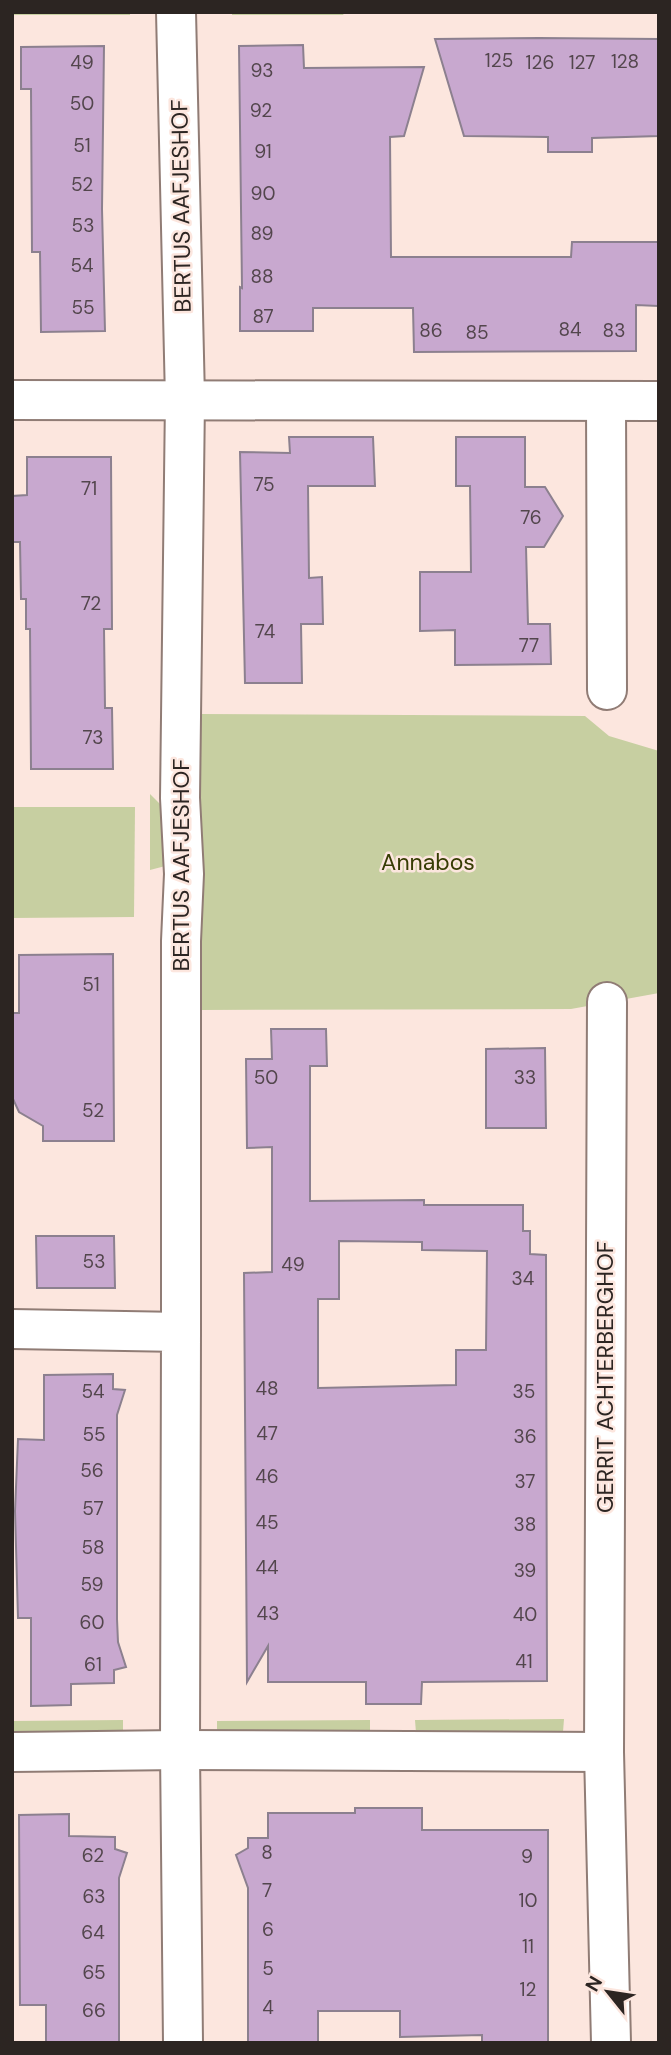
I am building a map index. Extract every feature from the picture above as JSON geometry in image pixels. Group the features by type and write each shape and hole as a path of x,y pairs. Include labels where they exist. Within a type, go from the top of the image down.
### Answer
{"street":[{"name":"BERTUS AAFJESHOF","path":"177,12 185,399 180,797 184,874 181,940 181,1332"},
{"path":"12,400 659,401"},
{"path":"606,401 607,690"},
{"name":"GERRIT ACHTERBERGHOF","path":"607,1002 604,1752 611,2043"},
{"path":"12,1329 181,1332 180,1750 183,2043"},
{"path":"12,1752 604,1752"}],"green space":[{"path":"12,12 130,12 130,15 12,15"},
{"path":"232,12 345,12 343,15 232,15"},
{"name":"Annabos","path":"198,714 585,716 609,736 659,751 659,993 571,1009 198,1010"},
{"path":"150,794 174,818 173,864 150,870"},
{"path":"12,807 135,807 134,917 12,918"},
{"path":"564,1719 563,1732 416,1733 415,1720"},
{"path":"123,1720 123,1734 12,1735 12,1721"},
{"path":"370,1720 370,1734 217,1735 217,1721"}],"building":[{"path":"435,39 659,39 659,136 592,138 592,152 548,152 548,137 464,136"},
{"path":"303,45 304,68 424,67 404,136 390,137 391,257 571,257 572,242 658,242 658,306 636,305 636,351 414,352 413,308 313,308 313,331 240,331 240,287 242,288 239,46"},
{"path":"104,46 102,209 105,331 41,332 40,252 32,252 31,89 21,89 21,47"},
{"path":"289,437 373,437 375,486 308,486 309,578 322,577 323,624 301,624 302,683 245,683 240,452 290,453"},
{"path":"456,437 525,437 525,487 545,487 563,516 544,547 526,547 528,624 550,624 551,664 455,665 455,630 420,631 420,572 471,572 470,486 456,486"},
{"path":"27,457 111,457 112,629 104,629 105,708 112,708 113,769 31,769 30,629 26,629 26,599 21,599 20,542 12,542 12,496 27,495"},
{"path":"113,954 114,1141 43,1141 43,1126 19,1112 13,1099 13,1013 19,1013 19,955"},
{"path":"271,1029 326,1029 327,1066 310,1066 310,1201 424,1200 424,1205 523,1205 523,1231 530,1231 530,1254 546,1255 547,1681 422,1682 421,1704 366,1704 366,1682 268,1682 268,1646 247,1682 244,1273 272,1272 272,1147 247,1148 246,1059 272,1059","holes":["339,1241 422,1242 422,1250 487,1251 486,1350 456,1350 456,1385 318,1388 318,1299 339,1299"]},
{"path":"545,1048 546,1128 486,1128 486,1049"},
{"path":"36,1236 114,1236 115,1288 37,1288"},
{"path":"113,1374 113,1389 125,1390 117,1415 117,1619 118,1642 126,1667 114,1670 114,1683 71,1684 71,1705 31,1706 31,1618 18,1618 15,1511 18,1439 44,1440 44,1375"},
{"path":"355,1808 422,1808 422,1830 548,1830 548,2043 482,2043 482,2035 400,2037 400,2011 318,2011 318,2043 248,2043 248,1888 236,1855 248,1848 248,1838 268,1838 268,1813 355,1813"},
{"path":"69,1814 69,1836 115,1837 115,1849 127,1853 119,1878 119,2043 46,2043 46,2005 20,2005 19,1815"}]}
